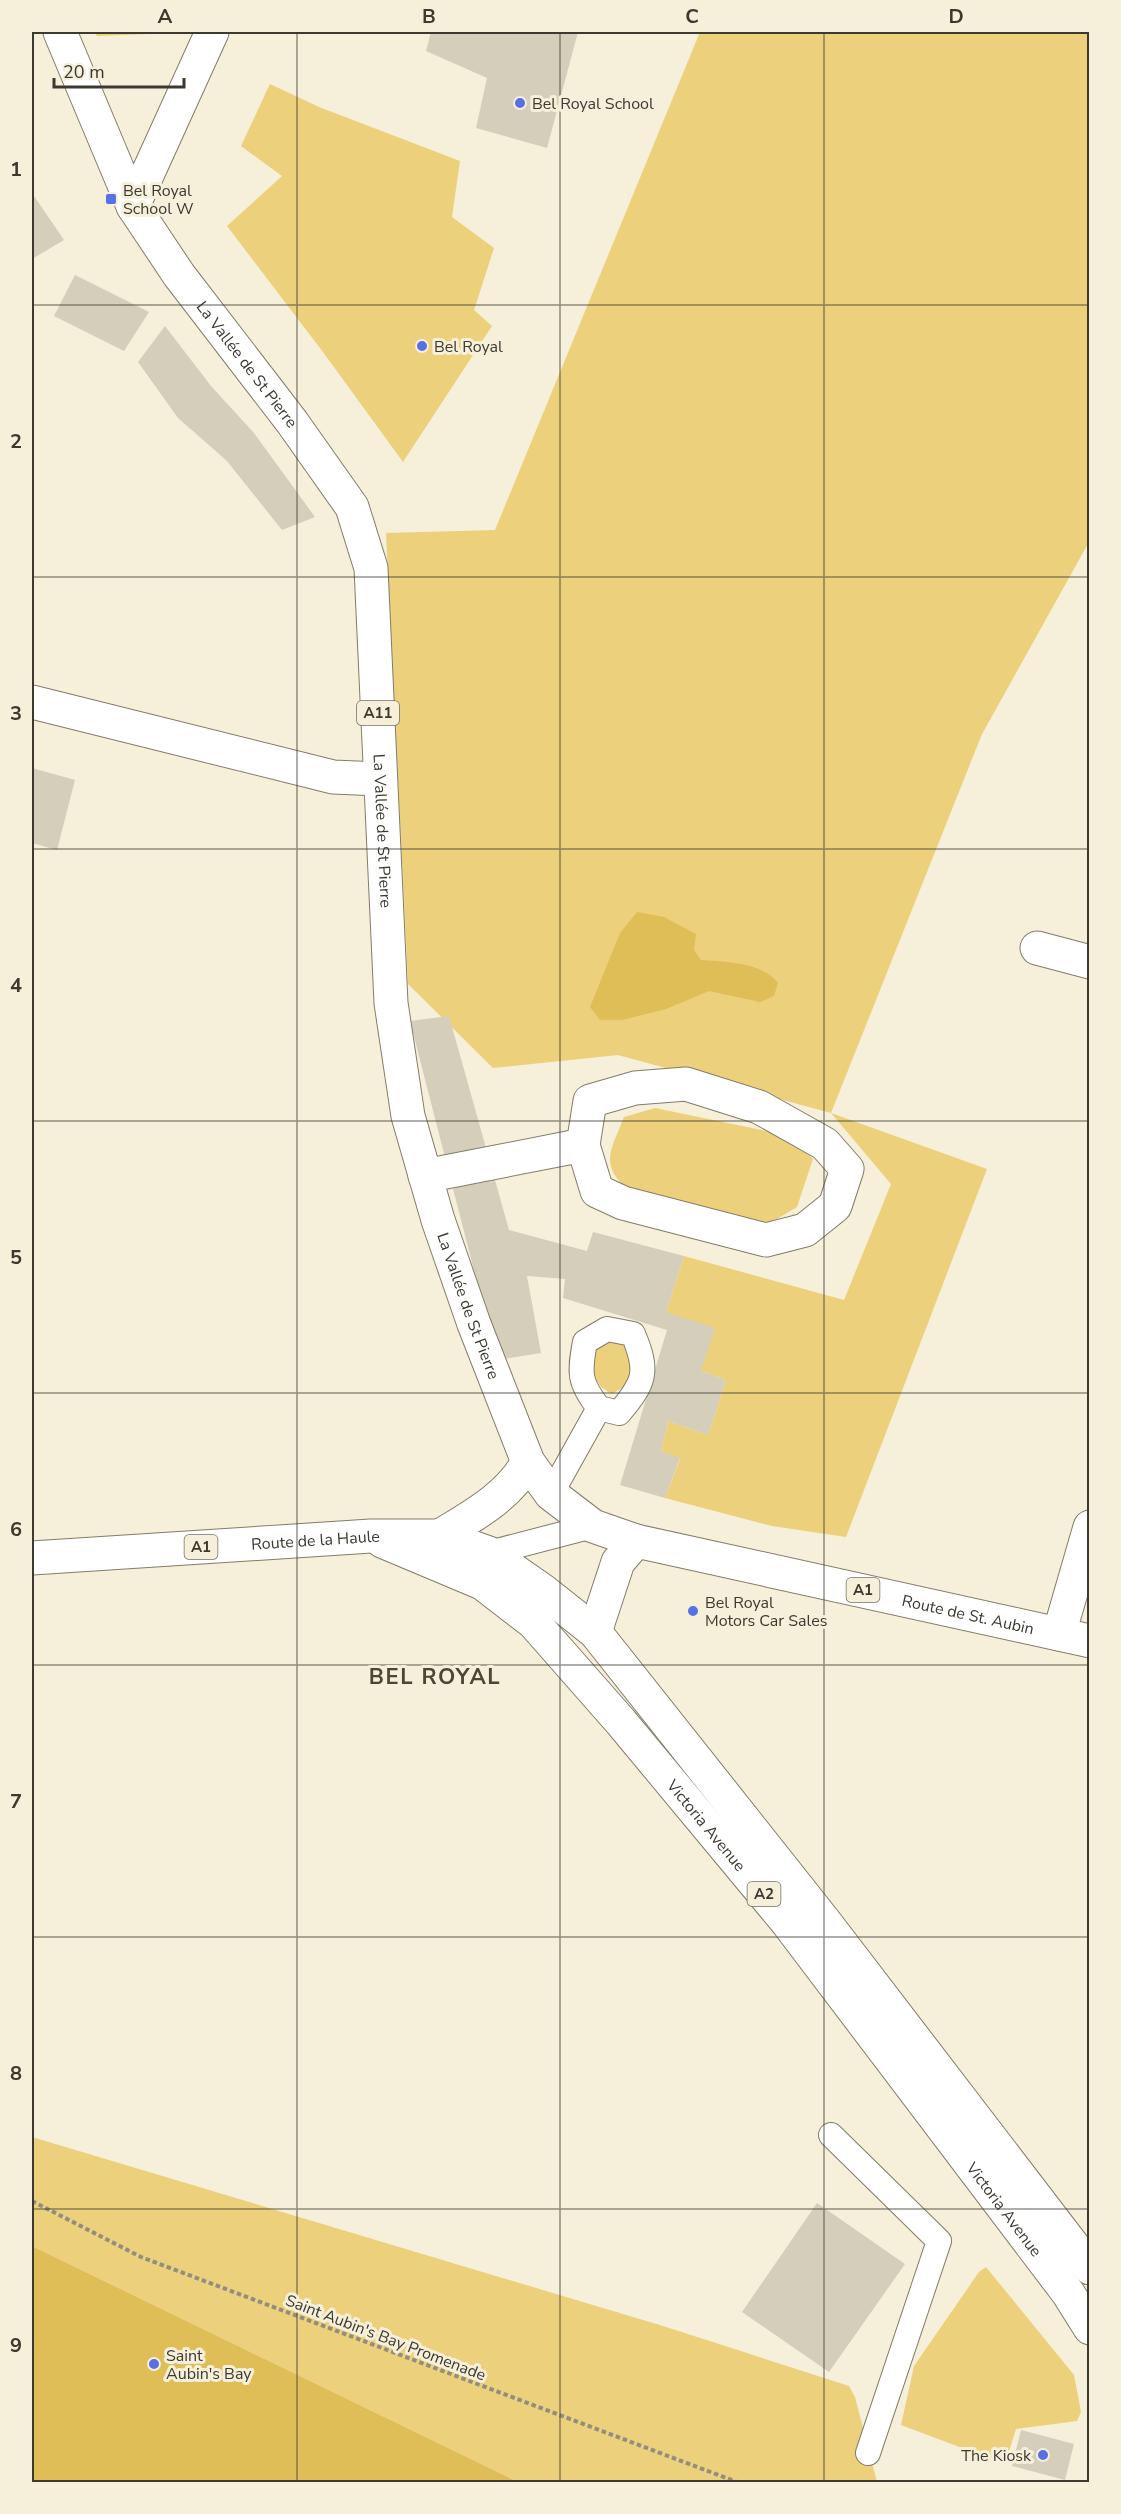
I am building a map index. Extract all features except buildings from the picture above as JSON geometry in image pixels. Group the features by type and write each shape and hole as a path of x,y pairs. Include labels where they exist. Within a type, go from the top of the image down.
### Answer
{"main road":[{"name":"La Vallée de St Pierre","path":"60,32 133,206 179,275 292,422 352,507 371,568 391,1003 408,1116 438,1220 474,1324 528,1462 550,1494 593,1526"},
{"path":"133,206 212,32"},
{"path":"32,702 333,777 380,779"},
{"path":"1037,948 1089,962"},
{"path":"686,1084 759,1107 825,1144 847,1169 835,1206 805,1230 766,1240 623,1203 597,1191 584,1145 590,1101 635,1088 686,1084"},
{"path":"425,1176 584,1145"},
{"path":"440,1536 490,1506 519,1478 528,1462"},
{"name":"A1","path":"593,1526 636,1541"},
{"path":"1074,1637 1089,1527"},
{"name":"Route de la Haule","path":"32,1558 371,1536 440,1536 489,1553"},
{"name":"Victoria Avenue","path":"371,1536 482,1583 534,1623 621,1722 787,1922 1068,2293 1089,2328"},
{"path":"595,1632 618,1562 636,1541"},
{"name":"Route de St. Aubin","path":"636,1541 1074,1637"},
{"name":"Victoria Avenue","path":"489,1553 542,1590 595,1632 825,1922 1089,2268"}],"lane":[{"path":"550,1494 599,1408"},
{"path":"489,1553 593,1526"},
{"path":"831,2135 939,2241 868,2453"}],"path":[{"name":"Saint Aubin's Bay Promenade","path":"32,2201 141,2257 737,2482"}],"shaded area":[{"path":"95,32 151,32 150,34 97,36"},
{"path":"700,32 1089,32 1089,542 982,734 831,1113 618,1055 493,1068 408,984 386,533 495,530"},
{"path":"270,84 319,107 460,161 452,217 494,248 474,310 492,326 403,462 227,226 282,176 241,146"},
{"path":"637,912 664,917 696,934 694,950 701,960 743,964 763,971 778,983 774,996 760,1002 709,991 666,1009 622,1020 600,1020 590,1007 620,933"},
{"path":"655,1108 790,1136 813,1159 797,1207 772,1222 751,1223 630,1192 614,1173 610,1157 612,1148 624,1117"},
{"path":"831,1113 987,1169 846,1537 772,1526 665,1498 680,1459 661,1451 668,1421 708,1435 726,1380 701,1371 666,1312 684,1256 844,1300 891,1184"},
{"path":"607,1340 626,1340 636,1356 628,1384 612,1394 601,1387 591,1371 595,1348"},
{"path":"32,2137 663,2326 849,2386 855,2397 877,2482 518,2482 32,2246"},
{"name":"Saint Aubin's Bay","path":"32,2246 518,2482 32,2482"},
{"path":"986,2267 1074,2375 1081,2412 1077,2421 1016,2429 1005,2464 901,2425 914,2366 979,2272"}],"place":[{"name":"Bel Royal School","path":"520,103"},
{"name":"Bel Royal School W","path":"111,199"},
{"name":"Bel Royal","path":"422,346"},
{"name":"Bel Royal Motors Car Sales","path":"693,1611"},
{"name":"Saint Aubin's Bay","path":"154,2364"},
{"name":"The Kiosk","path":"1043,2455"}],"district":[{"name":"BEL ROYAL","path":"435,1676"}]}
